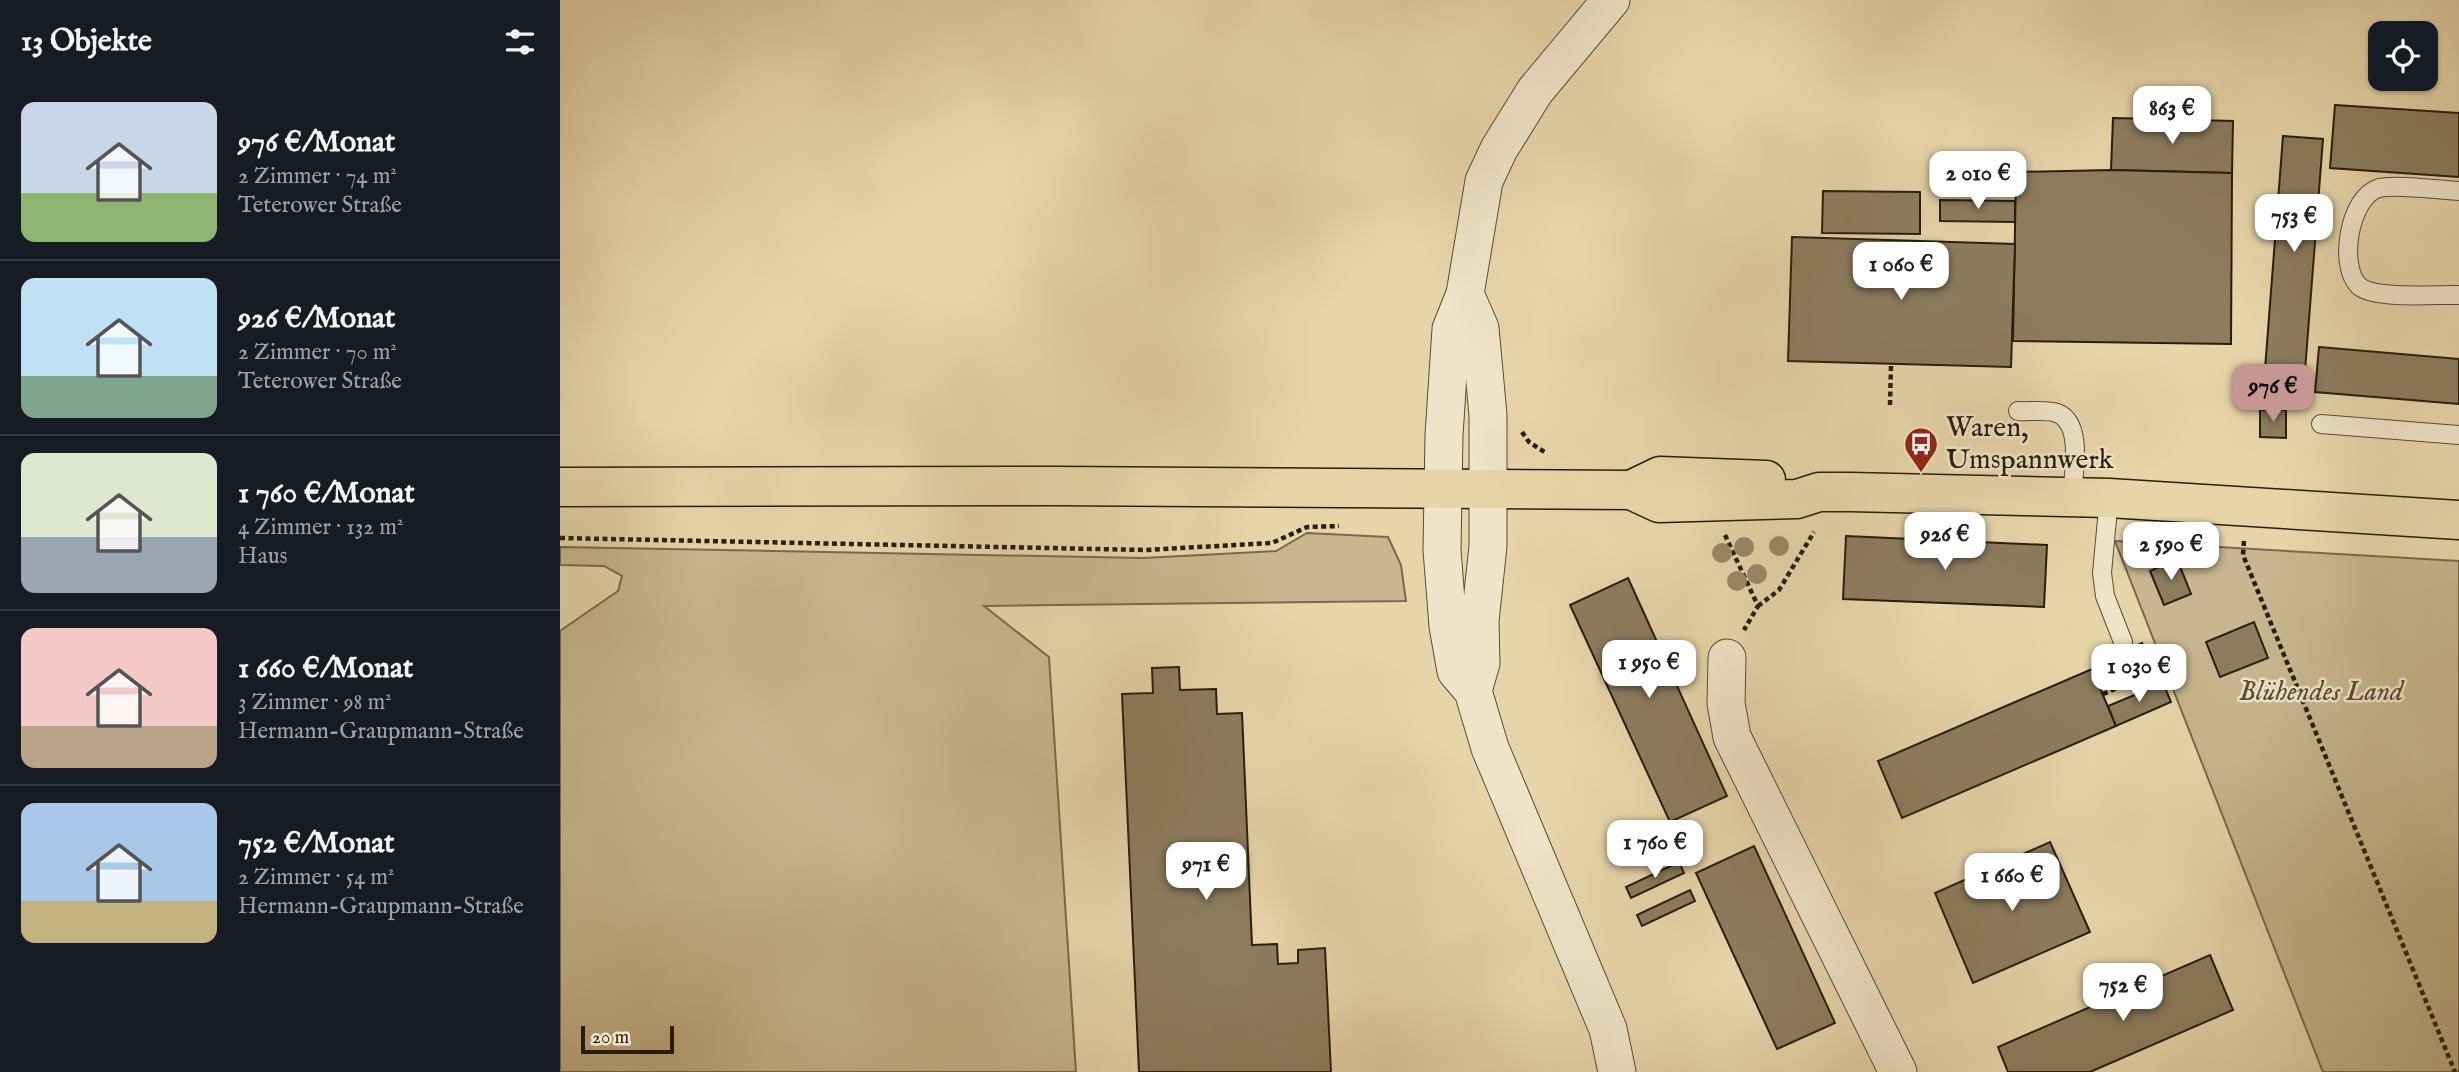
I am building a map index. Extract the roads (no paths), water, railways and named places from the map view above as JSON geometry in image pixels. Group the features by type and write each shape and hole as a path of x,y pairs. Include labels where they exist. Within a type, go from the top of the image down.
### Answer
{"main road":[{"path":"560,487 1631,490 1658,503 1797,499 1819,492 2072,497 2459,520"}],"street":[{"path":"1611,0 1535,91 1499,149 1484,181 1469,257 1465,294 1451,330 1438,488 1448,626 1456,671 1473,691 1490,748 1608,1029 1617,1072"},
{"path":"1465,294 1480,328 1489,415 1488,546 1480,621 1481,663 1473,691"},
{"path":"1727,658 1726,703 1732,737 1898,1072"}],"lane":[{"path":"2459,191 2379,188 2362,199 2352,219 2349,270 2360,287 2381,294 2459,295"},
{"path":"2018,411 2058,413 2070,425 2074,449 2072,497"},
{"path":"2320,424 2459,435"},
{"path":"2109,499 2102,573 2105,596 2123,642"}],"place":[{"name":"Waren, Umspannwerk","path":"1921,474"}],"park label":[{"name":"Blühendes Land","path":"2321,692"}]}
